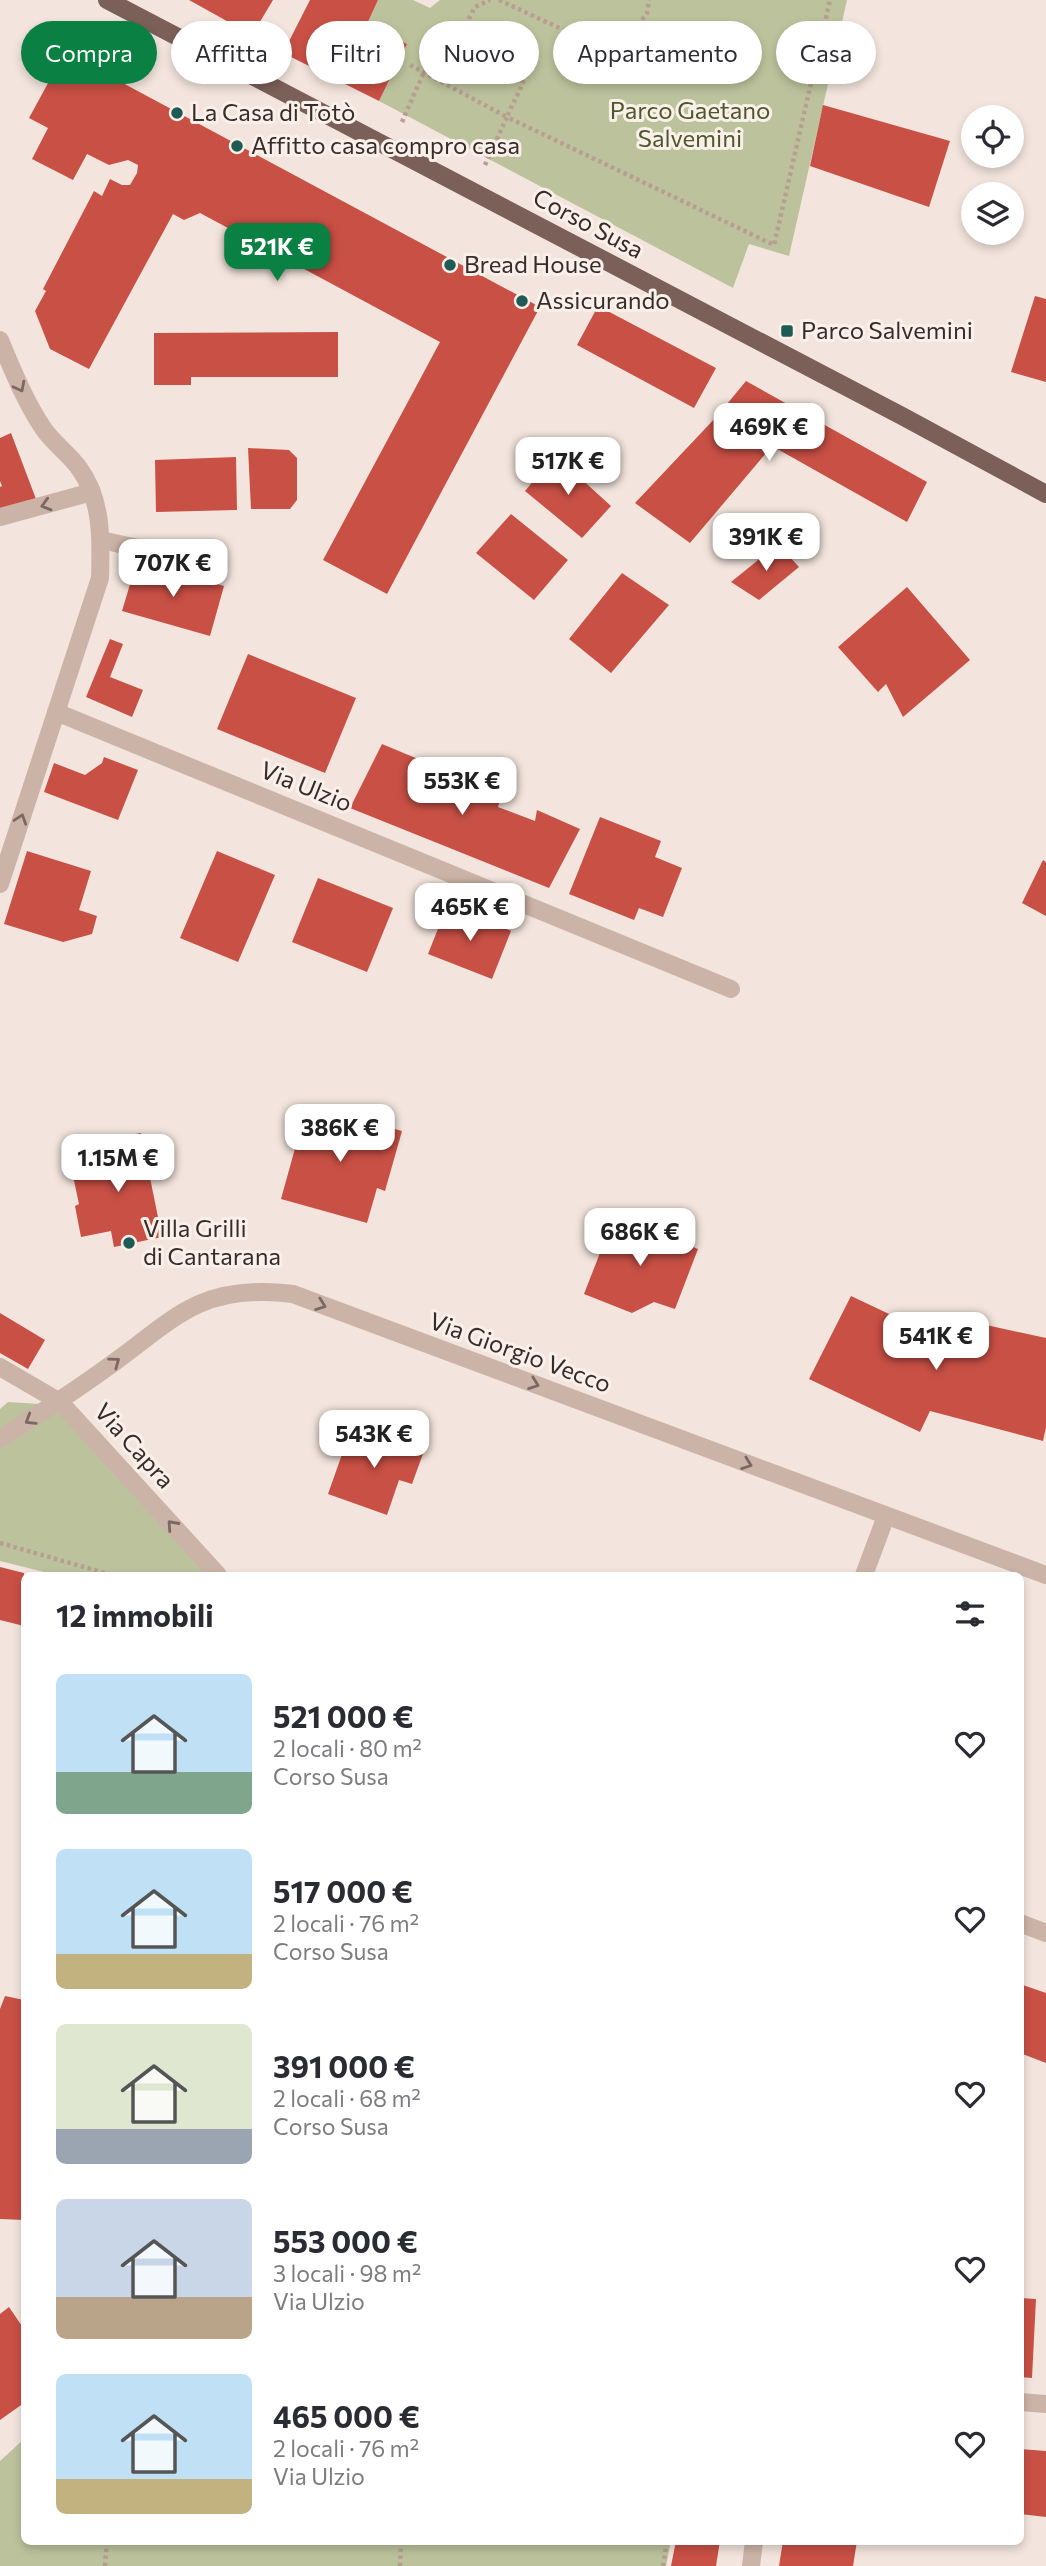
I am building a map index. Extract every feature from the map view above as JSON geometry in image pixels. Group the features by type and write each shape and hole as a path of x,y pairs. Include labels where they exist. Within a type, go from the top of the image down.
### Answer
{"main road":[{"name":"Corso Susa","path":"107,0 1046,494"}],"street":[{"path":"0,341 18,384 44,431 81,470 92,492 101,540 100,579 0,884"},
{"path":"0,517 92,492"},
{"path":"101,540 202,562"},
{"name":"Via Ulzio","path":"56,712 731,989"},
{"name":"Via Giorgio Vecco","path":"0,1439 60,1402 182,1313 221,1297 267,1290 293,1294 1046,1575"},
{"name":"Via Capra","path":"0,1367 60,1402 215,1572"},
{"path":"865,1572 886,1516"},
{"path":"1024,1925 1046,1933"},
{"path":"1024,2402 1046,2404"},
{"path":"751,2566 754,2545"}],"path":[{"path":"468,21 475,7 490,0"},
{"path":"499,0 583,39 621,49 648,13 649,0"},
{"path":"448,84 507,117 774,245 830,0"},
{"path":"410,65 419,70"},
{"path":"402,122 419,83"},
{"path":"485,165 521,84"},
{"path":"0,1543 102,1572"},
{"path":"106,2566 107,2545"},
{"path":"400,2566 401,2545"},
{"path":"663,2566 666,2545"}],"green space":[{"name":"Parco Gaetano Salvemini","path":"378,0 413,0 430,8 440,0 847,0 842,21 776,21 776,84 828,84 789,256 749,244 733,288 379,101 387,84 405,84 405,21 368,21"},
{"path":"8,1402 57,1405 204,1572 44,1572 0,1561 0,1409"},
{"path":"21,2442 21,2545 670,2545 666,2566 0,2566 0,2461"}],"building":[{"path":"189,0 273,0 260,21 227,21"},
{"path":"310,0 378,0 368,21 306,21 306,64 292,58 292,35"},
{"path":"48,84 125,84 540,307 387,594 323,560 440,342 200,213 184,220 173,214 89,369 50,349 35,311 46,291 43,289 94,191 102,196 110,179 122,185 130,185 138,165 128,160 109,165 87,154 73,180 32,159 48,128 29,118"},
{"path":"345,84 387,84 379,101"},
{"path":"823,105 950,141 929,207 810,166"},
{"path":"1035,296 1046,299 1046,382 1011,372"},
{"path":"598,306 716,368 694,408 577,345"},
{"path":"338,332 338,377 191,377 191,385 154,385 154,333"},
{"path":"746,381 927,482 907,522 772,446 690,543 635,503 718,415"},
{"path":"11,433 36,499 0,509 0,438"},
{"path":"248,448 289,450 297,458 297,500 290,509 251,509"},
{"path":"555,455 611,506 582,538 525,491"},
{"path":"236,457 237,510 156,512 155,460"},
{"path":"511,514 568,560 534,600 476,553"},
{"path":"778,544 799,567 759,600 731,582"},
{"path":"137,561 224,586 210,636 122,611"},
{"path":"622,573 669,605 611,673 569,639"},
{"path":"907,587 970,660 903,717 886,684 878,692 838,647"},
{"path":"110,639 123,644 110,677 143,690 132,717 86,697"},
{"path":"248,654 356,698 325,773 217,729"},
{"path":"382,744 502,794 498,807 535,821 537,810 580,829 549,888 350,808"},
{"path":"104,757 138,770 118,820 44,792 54,763 85,775 102,763"},
{"path":"600,817 661,841 655,857 682,868 663,917 639,908 634,920 569,894"},
{"path":"27,851 91,871 79,910 97,916 92,934 63,942 4,924"},
{"path":"217,851 275,875 238,962 180,938"},
{"path":"1043,860 1046,862 1046,916 1022,903"},
{"path":"318,878 393,908 367,972 292,942"},
{"path":"447,906 511,931 492,979 428,954"},
{"path":"307,1105 402,1131 385,1191 377,1188 367,1223 281,1199"},
{"path":"141,1133 162,1237 114,1247 111,1231 81,1237 75,1206 79,1204 73,1176 99,1170 94,1142"},
{"path":"614,1217 698,1249 675,1309 654,1302 632,1313 584,1294"},
{"path":"851,1296 959,1347 971,1349 977,1323 1046,1338 1046,1427 1043,1441 930,1411 920,1432 809,1379"},
{"path":"0,1313 45,1340 28,1369 0,1353"},
{"path":"352,1426 424,1451 412,1484 399,1480 387,1515 328,1494"},
{"path":"0,1567 21,1572 21,1625 0,1620"},
{"path":"1024,1985 1046,1993 1046,2063 1024,2055"},
{"path":"5,1996 21,1999 21,2220 0,2219 0,2009"},
{"path":"1024,2298 1036,2299 1032,2378 1024,2377"},
{"path":"9,2307 21,2325 21,2405 0,2420 0,2314"},
{"path":"1024,2449 1046,2451 1046,2517 1024,2514"},
{"path":"675,2545 719,2545 716,2566 671,2566"},
{"path":"782,2545 856,2545 853,2566 779,2566"}],"place":[{"name":"La Casa di Totò","path":"177,113"},
{"name":"Affitto casa compro casa","path":"237,146"},
{"name":"Bread House","path":"450,265"},
{"name":"Assicurando","path":"522,301"},
{"name":"Parco Salvemini","path":"787,331"},
{"name":"Villa Grilli di Cantarana","path":"129,1243"}]}
